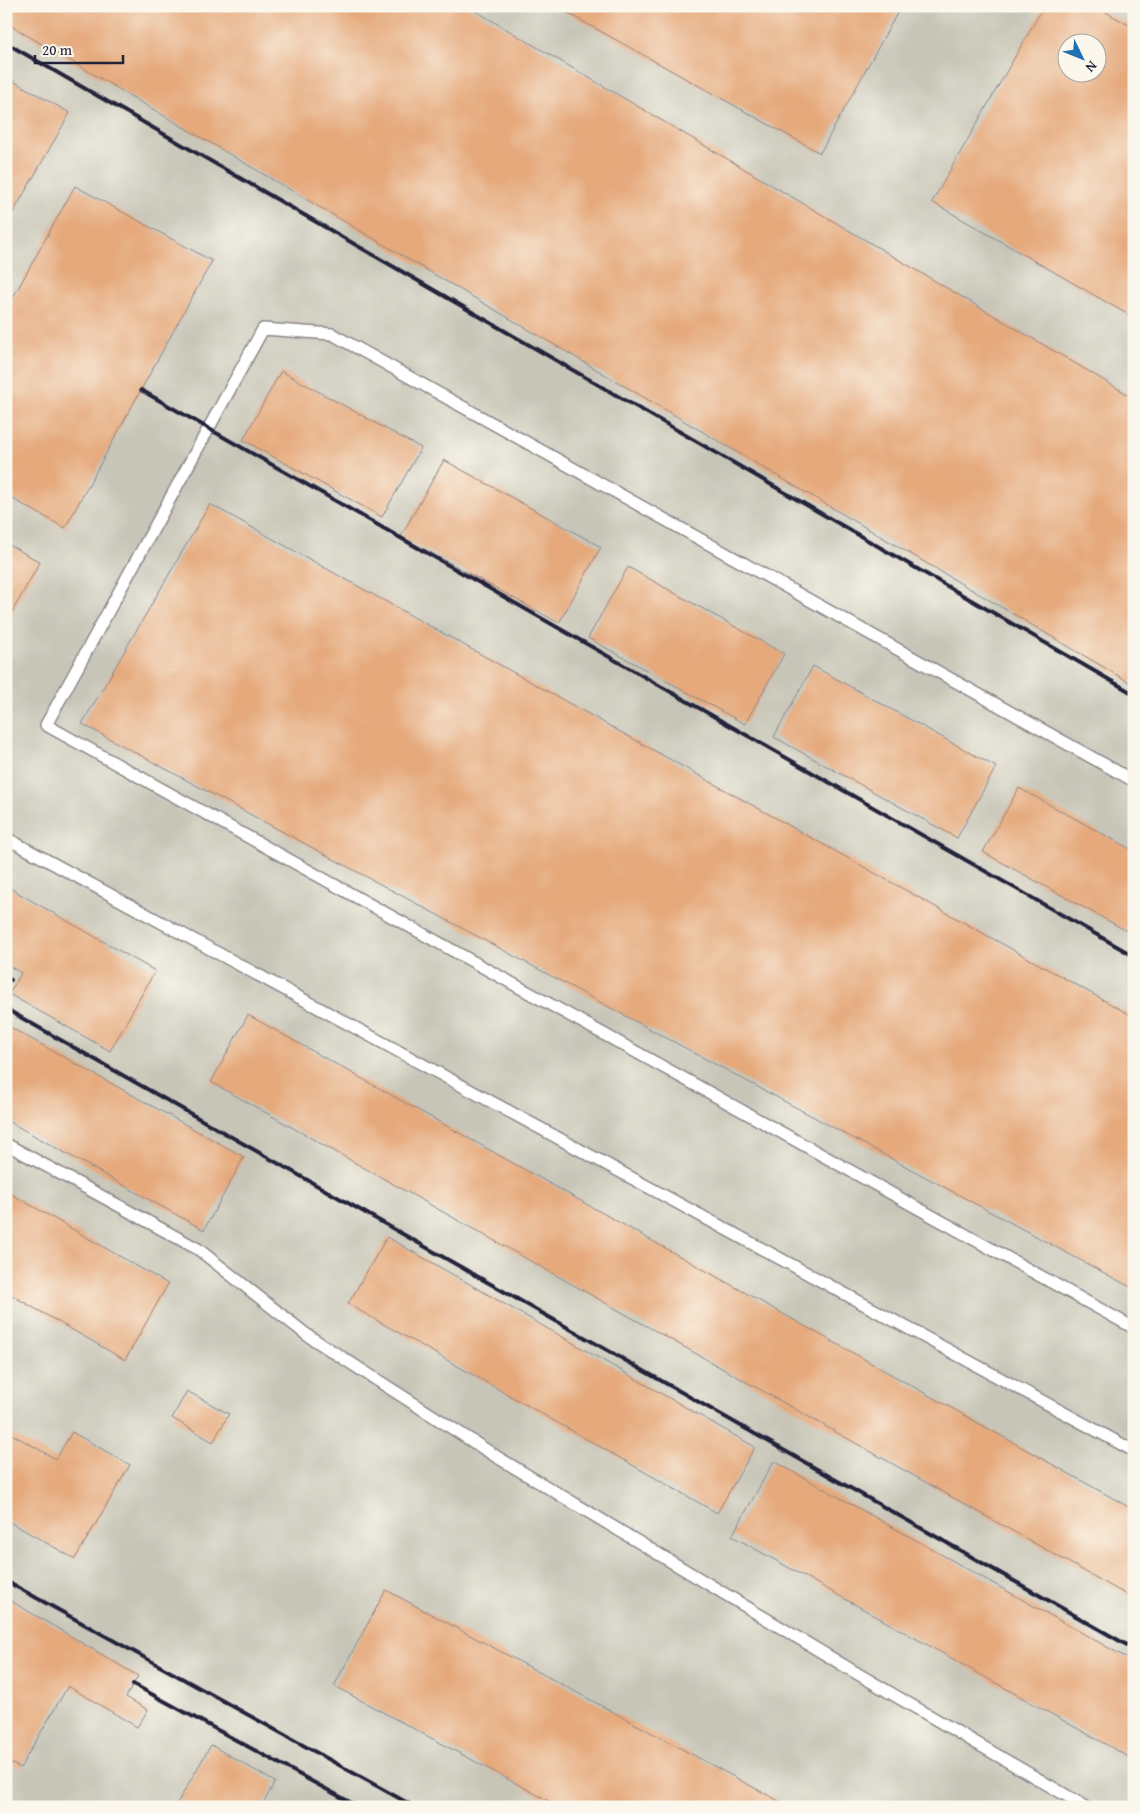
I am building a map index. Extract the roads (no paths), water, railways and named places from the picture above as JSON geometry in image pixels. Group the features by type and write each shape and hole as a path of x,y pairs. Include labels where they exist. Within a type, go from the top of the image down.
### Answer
{"lane":[{"path":"1134,781 332,334 273,330 263,330 46,725 1134,1328"},
{"path":"6,838 1134,1451"},
{"path":"6,1144 198,1249 307,1335 497,1457 858,1674 1086,1807"}],"railway":[{"path":"6,43 1134,694"},
{"path":"141,390 1134,956"},
{"path":"6,977 11,980"},
{"path":"6,1009 1134,1649"},
{"path":"6,1581 415,1807"},
{"path":"133,1684 359,1807"}]}
